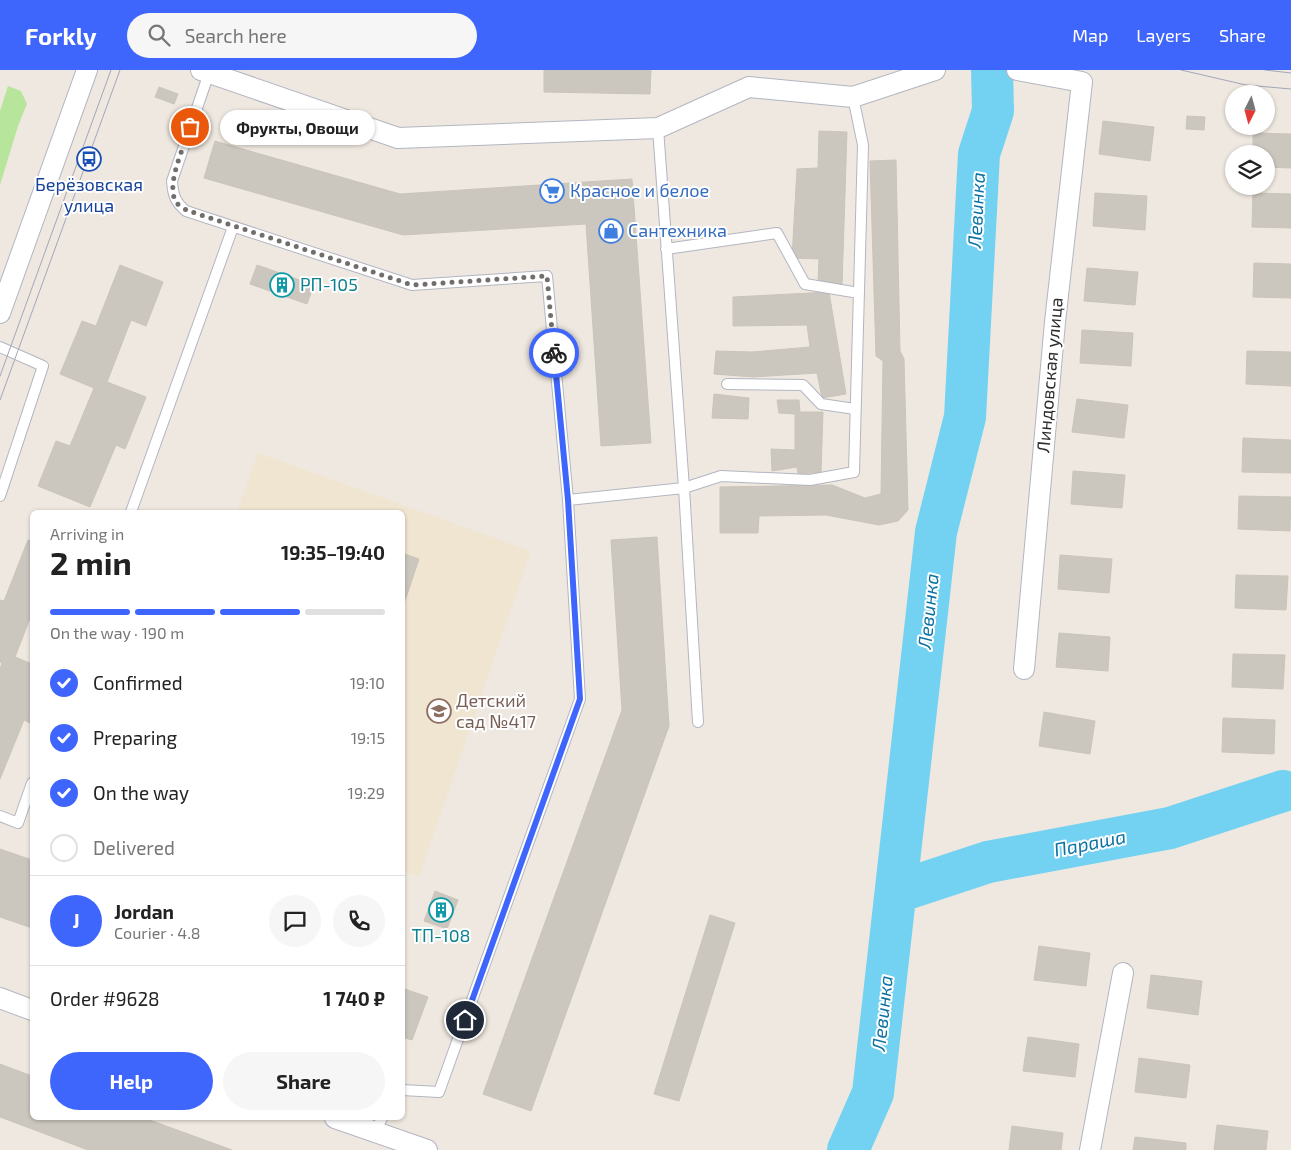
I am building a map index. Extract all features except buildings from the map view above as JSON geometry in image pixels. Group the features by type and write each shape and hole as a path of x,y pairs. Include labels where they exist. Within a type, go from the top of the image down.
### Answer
{"street":[{"path":"0,313 87,70"},
{"path":"205,71 398,138 658,128 749,86 854,97 935,70"},
{"name":"Линдовская улица","path":"1017,70 1082,82 1054,322 1024,669"},
{"path":"1090,1150 1123,973"},
{"path":"0,998 30,1009"},
{"path":"350,1120 378,1124 402,1146 427,1150"}],"lane":[{"path":"205,71 172,181 173,193 177,203 186,210 412,285 547,276 568,500 580,699 439,1092 405,1090"},
{"path":"568,500 684,488 721,476 810,480 854,472 863,145 854,97"},
{"path":"658,128 684,488 698,722"},
{"path":"132,510 185,366 233,227"},
{"path":"666,249 777,233 805,284 859,294"},
{"path":"0,347 43,366 0,496"},
{"path":"727,384 803,386 821,404 855,409"},
{"path":"0,816 18,822 30,789"}],"shaded area":[{"name":"Детский сад №417","path":"258,453 531,551 419,877 405,872 405,510 238,510"}],"green space":[{"path":"8,86 21,91 27,104 18,126 0,185 0,111"}],"waterway":[{"name":"Левинка","path":"848,1150 873,1093 936,532 965,417 979,154 993,111 992,70"},
{"name":"Параша","path":"897,892 988,862 1170,828 1283,791"}],"tram line":[{"path":"0,376 111,70"},
{"path":"0,400 120,70"},
{"path":"1181,70 1246,85 1291,89"},
{"path":"1265,70 1291,73"}],"way so far":[{"path":"190,127 172,181 173,193 177,203 186,210 412,285 547,276 554,353"}],"place":[{"name":"Фрукты, Овощи","path":"190,127"},
{"name":"Берёзовская улица","path":"89,159"},
{"name":"Красное и белое","path":"552,191"},
{"name":"Сантехника","path":"611,231"},
{"name":"РП-105","path":"282,285"},
{"name":"Детский сад №417","path":"439,711"},
{"name":"ТП-108","path":"441,910"}],"route":[{"path":"465,1020 580,699 568,500 554,353"}]}
